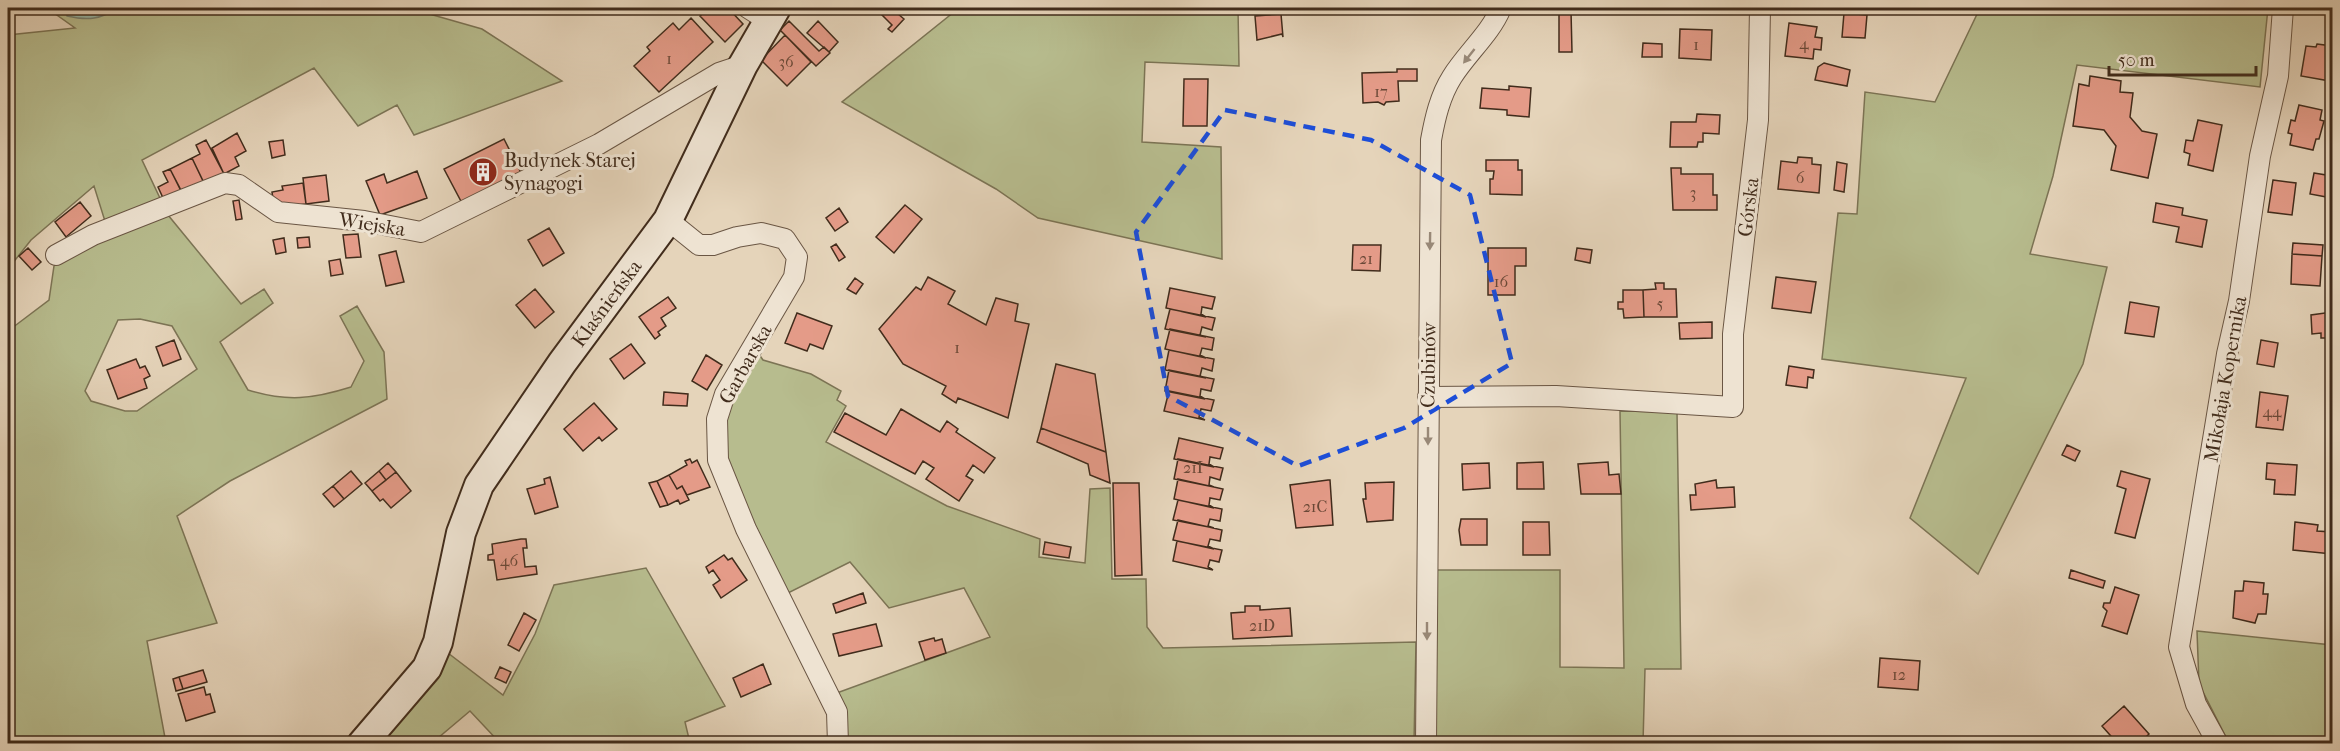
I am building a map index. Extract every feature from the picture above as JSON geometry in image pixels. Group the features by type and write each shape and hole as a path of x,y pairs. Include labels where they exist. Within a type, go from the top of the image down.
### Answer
{"street":[{"name":"Czubinów","path":"1426,744 1431,140 1438,106 1452,77 1495,22 1502,8"},
{"name":"Górska","path":"1428,397 1556,396 1733,407 1733,334 1758,120 1760,8"},
{"name":"Mikołaja Kopernika","path":"2218,744 2196,704 2179,646 2227,354 2239,301 2260,156 2278,76 2283,8"},
{"name":"Klaśnieńska","path":"362,744 427,668 438,642 461,533 479,485 562,363 668,220 743,65 763,12"},
{"name":"Wiejska","path":"56,255 93,235 225,183 239,185 278,212 364,221 421,232 599,144 719,73 743,65"},
{"name":"Garbarska","path":"668,220 699,244 713,245 737,237 761,234 785,239 797,257 794,277 725,394 717,419 718,460 746,529 837,712 838,744"}],"highlighted area":[{"path":"1225,110 1371,140 1470,195 1512,363 1404,428 1298,466 1168,396 1136,232"}],"shaded area":[{"path":"47,8 389,8 426,13 482,29 562,81 414,135 397,105 358,126 314,68 142,160 168,215 241,304 264,289 273,303 220,342 248,390 275,396 300,398 351,387 364,361 340,316 357,306 384,352 387,399 230,481 177,516 217,623 147,641 166,743 8,743 8,331 49,300 54,266 90,242 109,234 94,186 31,240 8,269 8,35 75,28","holes":["140,319 172,326 197,369 137,411 125,411 91,401 85,391 118,320"]},
{"path":"66,8 119,8 106,15 88,19 67,16"},
{"path":"959,8 1238,8 1239,66 1145,62 1142,142 1221,147 1222,259 1038,218 996,189 842,102"},
{"path":"1980,8 2268,8 2260,87 2077,65 2053,176 2030,254 2107,267 2083,364 1978,574 1910,518 1966,378 1822,359 1838,213 1857,214 1865,92 1935,102"},
{"path":"758,353 763,360 811,374 841,391 837,400 846,406 826,442 947,506 1040,539 1039,557 1085,563 1090,489 1110,488 1112,579 1146,579 1147,627 1163,648 1416,642 1414,743 843,743 834,694 990,637 964,588 889,608 850,562 788,593 751,525 726,463 721,435 729,400"},
{"path":"1620,411 1677,412 1681,669 1645,669 1643,743 1434,744 1435,570 1560,570 1560,667 1624,668"},
{"path":"646,568 725,706 685,722 690,743 500,743 470,711 432,743 370,744 444,650 503,695 535,634 554,585"},
{"path":"2197,631 2332,645 2332,743 2229,743 2199,684"}],"building":[{"path":"709,8 728,8 743,24 725,42 700,16"},
{"path":"885,8 891,8 904,19 892,32 888,29 892,25 880,13"},
{"path":"1559,11 1571,11 1572,52 1559,52"},
{"path":"1844,13 1867,15 1865,38 1842,37"},
{"path":"1281,14 1283,37 1282,34 1257,40 1255,16"},
{"path":"691,18 713,42 659,92 634,66 650,51 647,47 673,23 679,30"},
{"path":"789,21 819,51 824,47 830,53 816,66 780,30"},
{"path":"818,21 838,42 829,52 807,33"},
{"path":"1789,23 1817,27 1815,37 1822,38 1821,50 1814,49 1813,59 1785,56"},
{"path":"1680,29 1712,30 1711,60 1679,58"},
{"path":"785,35 811,62 787,86 761,60"},
{"path":"1643,43 1662,44 1662,57 1642,57"},
{"path":"2317,44 2332,46 2330,81 2301,76 2306,46 2316,47"},
{"path":"1824,63 1850,70 1847,86 1815,80 1818,67"},
{"path":"1397,69 1417,69 1417,81 1398,81 1399,101 1386,102 1384,105 1378,102 1363,103 1362,73 1397,72"},
{"path":"2090,76 2121,81 2120,92 2133,93 2130,117 2142,131 2157,134 2148,178 2111,170 2116,146 2104,130 2073,126 2079,84 2089,86"},
{"path":"1184,79 1208,79 1207,126 1183,126"},
{"path":"1509,86 1531,88 1529,117 1507,115 1507,110 1480,108 1482,88 1509,90"},
{"path":"2299,105 2322,110 2320,120 2324,121 2313,150 2290,145 2292,134 2288,133 2291,120 2295,121"},
{"path":"1697,114 1720,115 1719,134 1703,133 1703,142 1698,142 1697,147 1670,147 1671,122 1696,122"},
{"path":"2198,120 2222,125 2213,171 2188,165 2190,154 2184,152 2186,140 2193,141"},
{"path":"237,133 246,151 235,157 239,166 224,174 212,148"},
{"name":"Budynek Starej Synagogi","path":"504,139 522,175 463,205 444,169"},
{"path":"206,140 224,174 204,183 192,158 200,154 196,145"},
{"path":"283,140 285,155 272,158 269,142"},
{"path":"1798,157 1812,158 1812,164 1821,165 1819,193 1778,189 1781,161 1797,163"},
{"path":"192,158 204,183 183,194 170,169"},
{"path":"1486,160 1518,160 1518,170 1522,170 1522,195 1490,194 1490,179 1493,179 1494,171 1486,171"},
{"path":"1837,162 1847,164 1844,192 1834,190"},
{"path":"1671,168 1681,168 1681,174 1713,174 1713,195 1717,195 1717,210 1673,210"},
{"path":"170,169 181,191 164,200 158,187 168,182 163,172"},
{"path":"417,171 427,198 380,215 366,181 384,174 387,183"},
{"path":"2314,173 2332,176 2332,198 2310,194"},
{"path":"326,175 329,201 306,204 303,178"},
{"path":"2273,180 2296,183 2292,215 2268,212"},
{"path":"303,183 306,204 283,207 274,205 272,192 283,190 282,186"},
{"path":"239,200 242,219 236,220 233,201"},
{"path":"80,202 91,216 66,237 55,222"},
{"path":"2156,203 2183,208 2182,215 2207,220 2202,247 2176,242 2179,227 2153,222"},
{"path":"905,205 922,219 894,253 876,237"},
{"path":"839,208 848,222 835,231 826,218"},
{"path":"549,228 564,253 543,266 528,240"},
{"path":"358,234 361,257 346,258 343,235"},
{"path":"309,237 310,247 298,248 297,238"},
{"path":"284,238 286,252 276,254 273,240"},
{"path":"2293,243 2323,245 2322,256 2292,254"},
{"path":"836,244 845,257 839,261 831,247"},
{"path":"1353,245 1381,245 1380,271 1352,270"},
{"path":"28,248 41,262 32,270 19,256"},
{"path":"1488,248 1526,248 1526,266 1515,266 1515,295 1488,295"},
{"path":"1577,248 1592,250 1590,263 1575,260"},
{"path":"396,251 404,282 386,286 379,255"},
{"path":"2292,254 2322,256 2320,286 2291,284"},
{"path":"340,259 343,274 331,276 329,261"},
{"path":"928,277 955,291 948,304 986,325 996,298 1018,304 1015,321 1029,324 1008,418 958,398 956,403 942,394 946,386 903,364 879,329 916,287 921,290"},
{"path":"1776,277 1816,282 1811,313 1772,308"},
{"path":"855,278 863,284 856,294 847,289"},
{"path":"1655,283 1664,283 1664,289 1676,289 1677,317 1644,317 1643,290 1656,289"},
{"path":"1170,288 1215,297 1212,309 1202,307 1201,314 1206,317 1166,308"},
{"path":"535,289 554,312 535,328 516,305"},
{"path":"1623,290 1643,290 1644,317 1624,318 1623,309 1618,309 1618,302 1623,302"},
{"path":"668,297 676,308 661,318 666,326 658,332 660,335 655,339 639,317"},
{"path":"2130,302 2159,307 2154,337 2125,333"},
{"path":"1170,309 1215,318 1212,330 1202,327 1200,335 1206,337 1165,329"},
{"path":"2332,312 2332,338 2321,338 2321,333 2312,334 2311,315"},
{"path":"797,313 832,326 823,349 810,344 807,351 785,343"},
{"path":"1712,322 1712,338 1680,339 1679,323"},
{"path":"1170,329 1214,338 1212,350 1202,348 1200,355 1206,358 1165,349"},
{"path":"174,340 181,359 163,366 156,347"},
{"path":"2261,340 2278,343 2274,367 2257,364"},
{"path":"631,344 645,363 624,379 610,359"},
{"path":"1169,350 1214,359 1212,371 1202,368 1200,376 1206,378 1165,370"},
{"path":"706,355 722,365 707,390 692,381"},
{"path":"136,359 140,368 145,366 150,376 144,379 147,388 118,399 107,370"},
{"path":"1056,364 1095,374 1106,452 1041,428"},
{"path":"1789,366 1814,370 1813,378 1808,377 1807,388 1786,385"},
{"path":"1169,370 1214,379 1211,391 1201,389 1200,396 1205,399 1165,391"},
{"path":"1169,391 1214,400 1211,411 1201,409 1199,417 1205,420 1164,411"},
{"path":"664,392 688,394 687,406 663,405"},
{"path":"2260,392 2288,396 2283,430 2256,427"},
{"path":"594,403 617,429 602,441 599,437 583,451 564,429"},
{"path":"901,409 940,432 947,421 958,429 956,432 995,458 984,473 973,465 966,476 973,480 959,501 926,479 934,468 923,461 915,474 834,432 845,413 886,435"},
{"path":"1041,428 1106,452 1110,483 1090,475 1088,464 1037,442"},
{"path":"1179,438 1223,448 1220,459 1210,457 1209,464 1214,467 1174,459"},
{"path":"2067,445 2080,451 2075,461 2062,455"},
{"path":"690,459 692,463 697,460 710,487 687,495 682,486 677,489 669,475 687,465 685,461"},
{"path":"1178,459 1223,468 1220,480 1210,477 1209,485 1214,487 1174,479"},
{"path":"1543,462 1544,489 1517,489 1517,463"},
{"path":"1608,462 1609,475 1619,474 1621,494 1581,494 1578,464"},
{"path":"388,463 396,472 386,480 379,471"},
{"path":"1489,463 1490,488 1463,490 1462,464"},
{"path":"2267,463 2297,465 2295,495 2274,494 2275,480 2266,479"},
{"path":"351,471 362,484 344,499 333,486"},
{"path":"379,471 386,480 372,491 365,483"},
{"path":"2121,471 2150,479 2135,538 2115,533 2126,489 2117,486"},
{"path":"396,472 411,491 391,508 383,499 380,501 372,491"},
{"path":"669,475 677,489 682,486 689,500 680,504 678,500 668,505 657,481"},
{"path":"550,477 558,507 535,514 527,489 545,484 544,479"},
{"path":"1178,479 1223,489 1220,500 1210,498 1209,505 1214,508 1174,499"},
{"path":"1330,480 1333,525 1296,528 1290,485"},
{"path":"1716,480 1717,488 1734,487 1735,507 1691,510 1690,495 1696,495 1695,484"},
{"path":"657,481 668,505 660,507 649,483"},
{"path":"1394,482 1393,520 1367,522 1363,499 1366,499 1365,483"},
{"path":"1113,483 1139,483 1142,575 1115,576"},
{"path":"333,486 344,499 334,507 323,494"},
{"path":"1178,500 1222,509 1220,521 1210,519 1208,526 1214,528 1173,520"},
{"path":"1461,519 1487,519 1487,545 1461,545 1459,530"},
{"path":"1178,520 1222,530 1220,541 1210,539 1208,546 1214,549 1173,540"},
{"path":"1523,522 1549,522 1550,555 1523,555"},
{"path":"2295,522 2318,525 2317,531 2332,532 2332,554 2293,550"},
{"path":"526,539 527,548 523,548 525,567 536,566 537,574 497,580 494,560 488,560 488,555 493,554 492,544"},
{"path":"1177,541 1222,550 1219,562 1210,560 1208,567 1213,570 1173,561"},
{"path":"1045,542 1071,547 1069,558 1043,554"},
{"path":"724,555 728,560 732,558 747,580 721,598 713,585 720,580 713,570 709,573 706,567"},
{"path":"2071,570 2105,581 2103,588 2069,578"},
{"path":"2244,581 2264,583 2263,594 2268,594 2266,614 2258,614 2255,623 2233,618 2235,591 2243,591"},
{"path":"2115,587 2139,595 2127,634 2102,626 2107,611 2103,607 2104,603 2110,603"},
{"path":"863,593 866,603 836,613 833,604"},
{"path":"1245,606 1260,606 1260,610 1290,608 1292,636 1233,639 1231,613 1245,612"},
{"path":"524,613 536,620 519,651 508,645"},
{"path":"876,624 882,646 839,656 833,634"},
{"path":"934,638 935,641 942,639 946,653 925,660 919,642"},
{"path":"1880,658 1920,661 1918,690 1878,687"},
{"path":"763,664 771,684 741,697 733,678"},
{"path":"500,667 511,672 506,683 495,678"},
{"path":"203,670 207,682 183,689 179,677"},
{"path":"179,677 183,689 176,691 173,679"},
{"path":"204,687 206,695 210,694 215,712 186,721 178,694"},
{"path":"2124,706 2149,734 2139,744 2118,744 2102,726"}],"place":[{"name":"Budynek Starej Synagogi","path":"483,172"}]}
